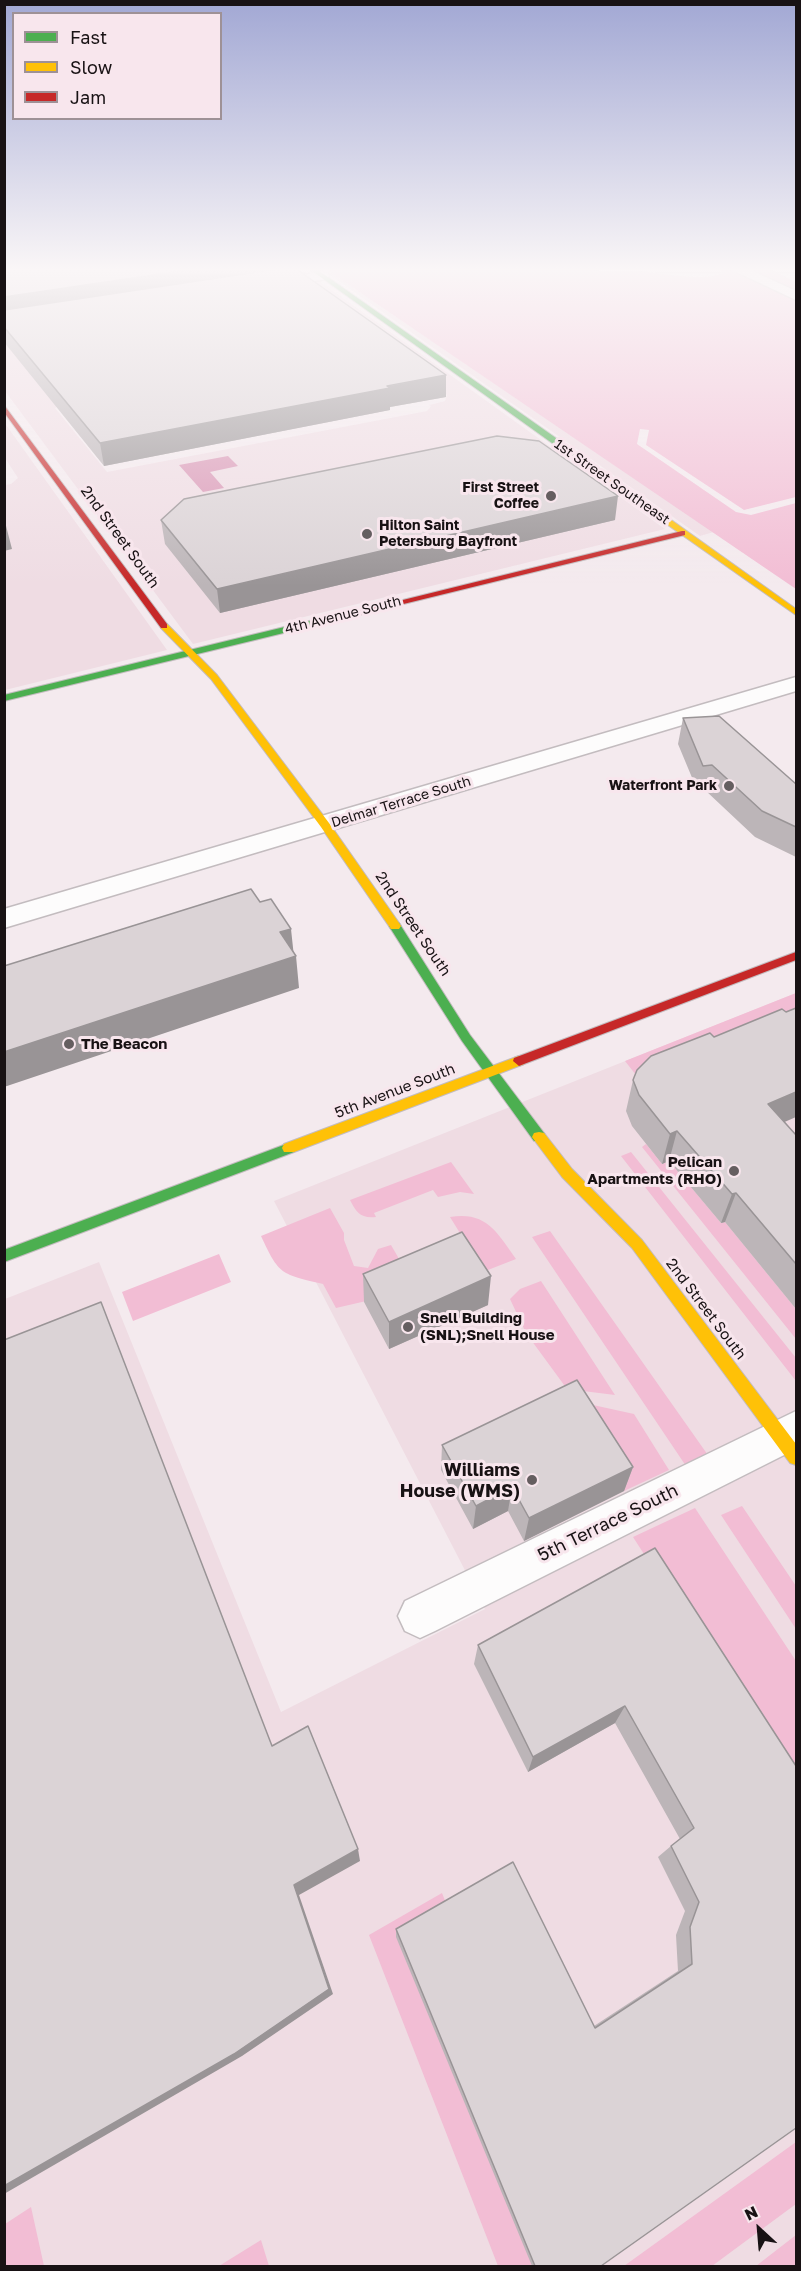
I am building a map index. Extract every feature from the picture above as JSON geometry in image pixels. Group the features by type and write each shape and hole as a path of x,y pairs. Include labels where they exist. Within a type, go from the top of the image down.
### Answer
{"street":[{"name":"1st Street Southeast","path":"460,374 796,613"},
{"name":"2nd Street South","path":"4,407 167,630 214,677 325,825 416,957 490,1073 567,1173 637,1244 792,1441"},
{"name":"4th Avenue South","path":"4,698 682,532"},
{"name":"Delmar Terrace South","path":"4,920 796,684"},
{"name":"5th Avenue South","path":"4,1256 796,956"},
{"name":"5th Terrace South","path":"420,1616 792,1441"}],"shaded area":[{"path":"5,374 449,374 665,529 193,644 5,391","holes":["443,390 447,395 445,401 429,405 431,406 427,411 107,472 55,408 68,402"]},
{"path":"470,374 481,374 714,532 700,536"},
{"path":"480,374 796,374 796,497 744,510 646,445 649,430 640,429 637,444 736,512 751,515 796,503 796,589"},
{"path":"4,422 167,650 5,690 5,485 11,484 18,478 5,458"},
{"path":"228,456 238,466 210,472 224,488 203,492 179,465"},
{"path":"796,993 796,2266 5,2266 5,1299 99,1262 281,1712 485,1609 274,1201"},
{"path":"796,993 796,1013 636,1075 625,1061"},
{"path":"646,1144 662,1164 669,1161 721,1223 725,1222 796,1309 796,1339 642,1147"},
{"path":"631,1152 796,1358 796,1381 621,1156"},
{"path":"451,1162 474,1194 460,1192 438,1197 433,1190 374,1213 376,1217 366,1217 360,1214 350,1200"},
{"path":"330,1208 344,1233 344,1240 354,1266 368,1268 378,1249 391,1245 402,1264 463,1238 450,1217 462,1216 473,1217 489,1226 503,1240 516,1259 470,1277 336,1308 323,1284 290,1275 277,1266 261,1236"},
{"path":"550,1231 710,1458 688,1469 532,1237"},
{"path":"219,1254 231,1282 133,1321 122,1292"},
{"path":"541,1281 615,1395 567,1389 526,1333 510,1299 520,1289"},
{"path":"593,1405 634,1414 669,1470 624,1491 570,1406"},
{"path":"742,1506 796,1586 796,1629 721,1515"},
{"path":"695,1508 796,1661 796,1790 633,1537"},
{"path":"442,1893 448,1908 532,2266 498,2266 369,1935"},
{"path":"796,2142 796,2204 712,2266 624,2266"},
{"path":"31,2207 44,2266 5,2266 5,2224"},
{"path":"796,2235 796,2266 756,2266"},
{"path":"261,2240 269,2266 219,2266"}],"building":[{"path":"43,374 446,375 387,386 390,388 100,443"},
{"name":"Hilton Saint Petersburg Bayfront","path":"497,436 539,441 618,496 217,589 161,520 184,499"},
{"path":"719,716 796,784 796,827 762,811 712,765 703,766 683,718"},
{"path":"251,889 260,902 271,899 291,929 280,932 296,956 4,1052 4,966"},
{"name":"Pelican Apartments (RHO)","path":"796,1008 796,1092 768,1104 796,1135 796,1264 736,1193 732,1194 677,1131 670,1134 639,1095 633,1080 637,1070 651,1056 710,1033 714,1037 782,1009 786,1012"},
{"path":"462,1232 491,1276 389,1322 363,1274"},
{"path":"101,1302 272,1746 308,1726 358,1849 294,1885 329,1989 234,2054 4,2186 4,1340"},
{"name":"Williams House (WMS)","path":"577,1380 633,1467 529,1518 512,1487 476,1506 442,1445"},
{"path":"655,1548 796,1766 796,2128 601,2266 535,2266 396,1929 513,1862 595,2028 692,1964 690,1927 699,1902 671,1846 694,1828 625,1706 533,1757 478,1645"}],"traffic: fast":[{"path":"460,374 594,469"},
{"path":"4,698 334,618"},
{"path":"395,926 466,1038 539,1137"},
{"path":"4,1256 289,1148"}],"traffic: slow":[{"path":"594,469 796,613"},
{"path":"164,626 214,677 325,825 395,926"},
{"path":"289,1148 519,1061"},
{"path":"539,1137 567,1173 637,1244 796,1457"}],"traffic: jam":[{"path":"4,407 164,626"},
{"path":"334,618 682,533"},
{"path":"519,1061 796,956"}],"place":[{"name":"First Street Coffee","path":"551,496"},
{"name":"Hilton Saint Petersburg Bayfront","path":"367,534"},
{"name":"Waterfront Park","path":"729,786"},
{"name":"The Beacon","path":"69,1044"},
{"name":"Pelican Apartments (RHO)","path":"734,1171"},
{"name":"Snell Building (SNL);Snell House","path":"408,1327"},
{"name":"Williams House (WMS)","path":"532,1480"}]}
